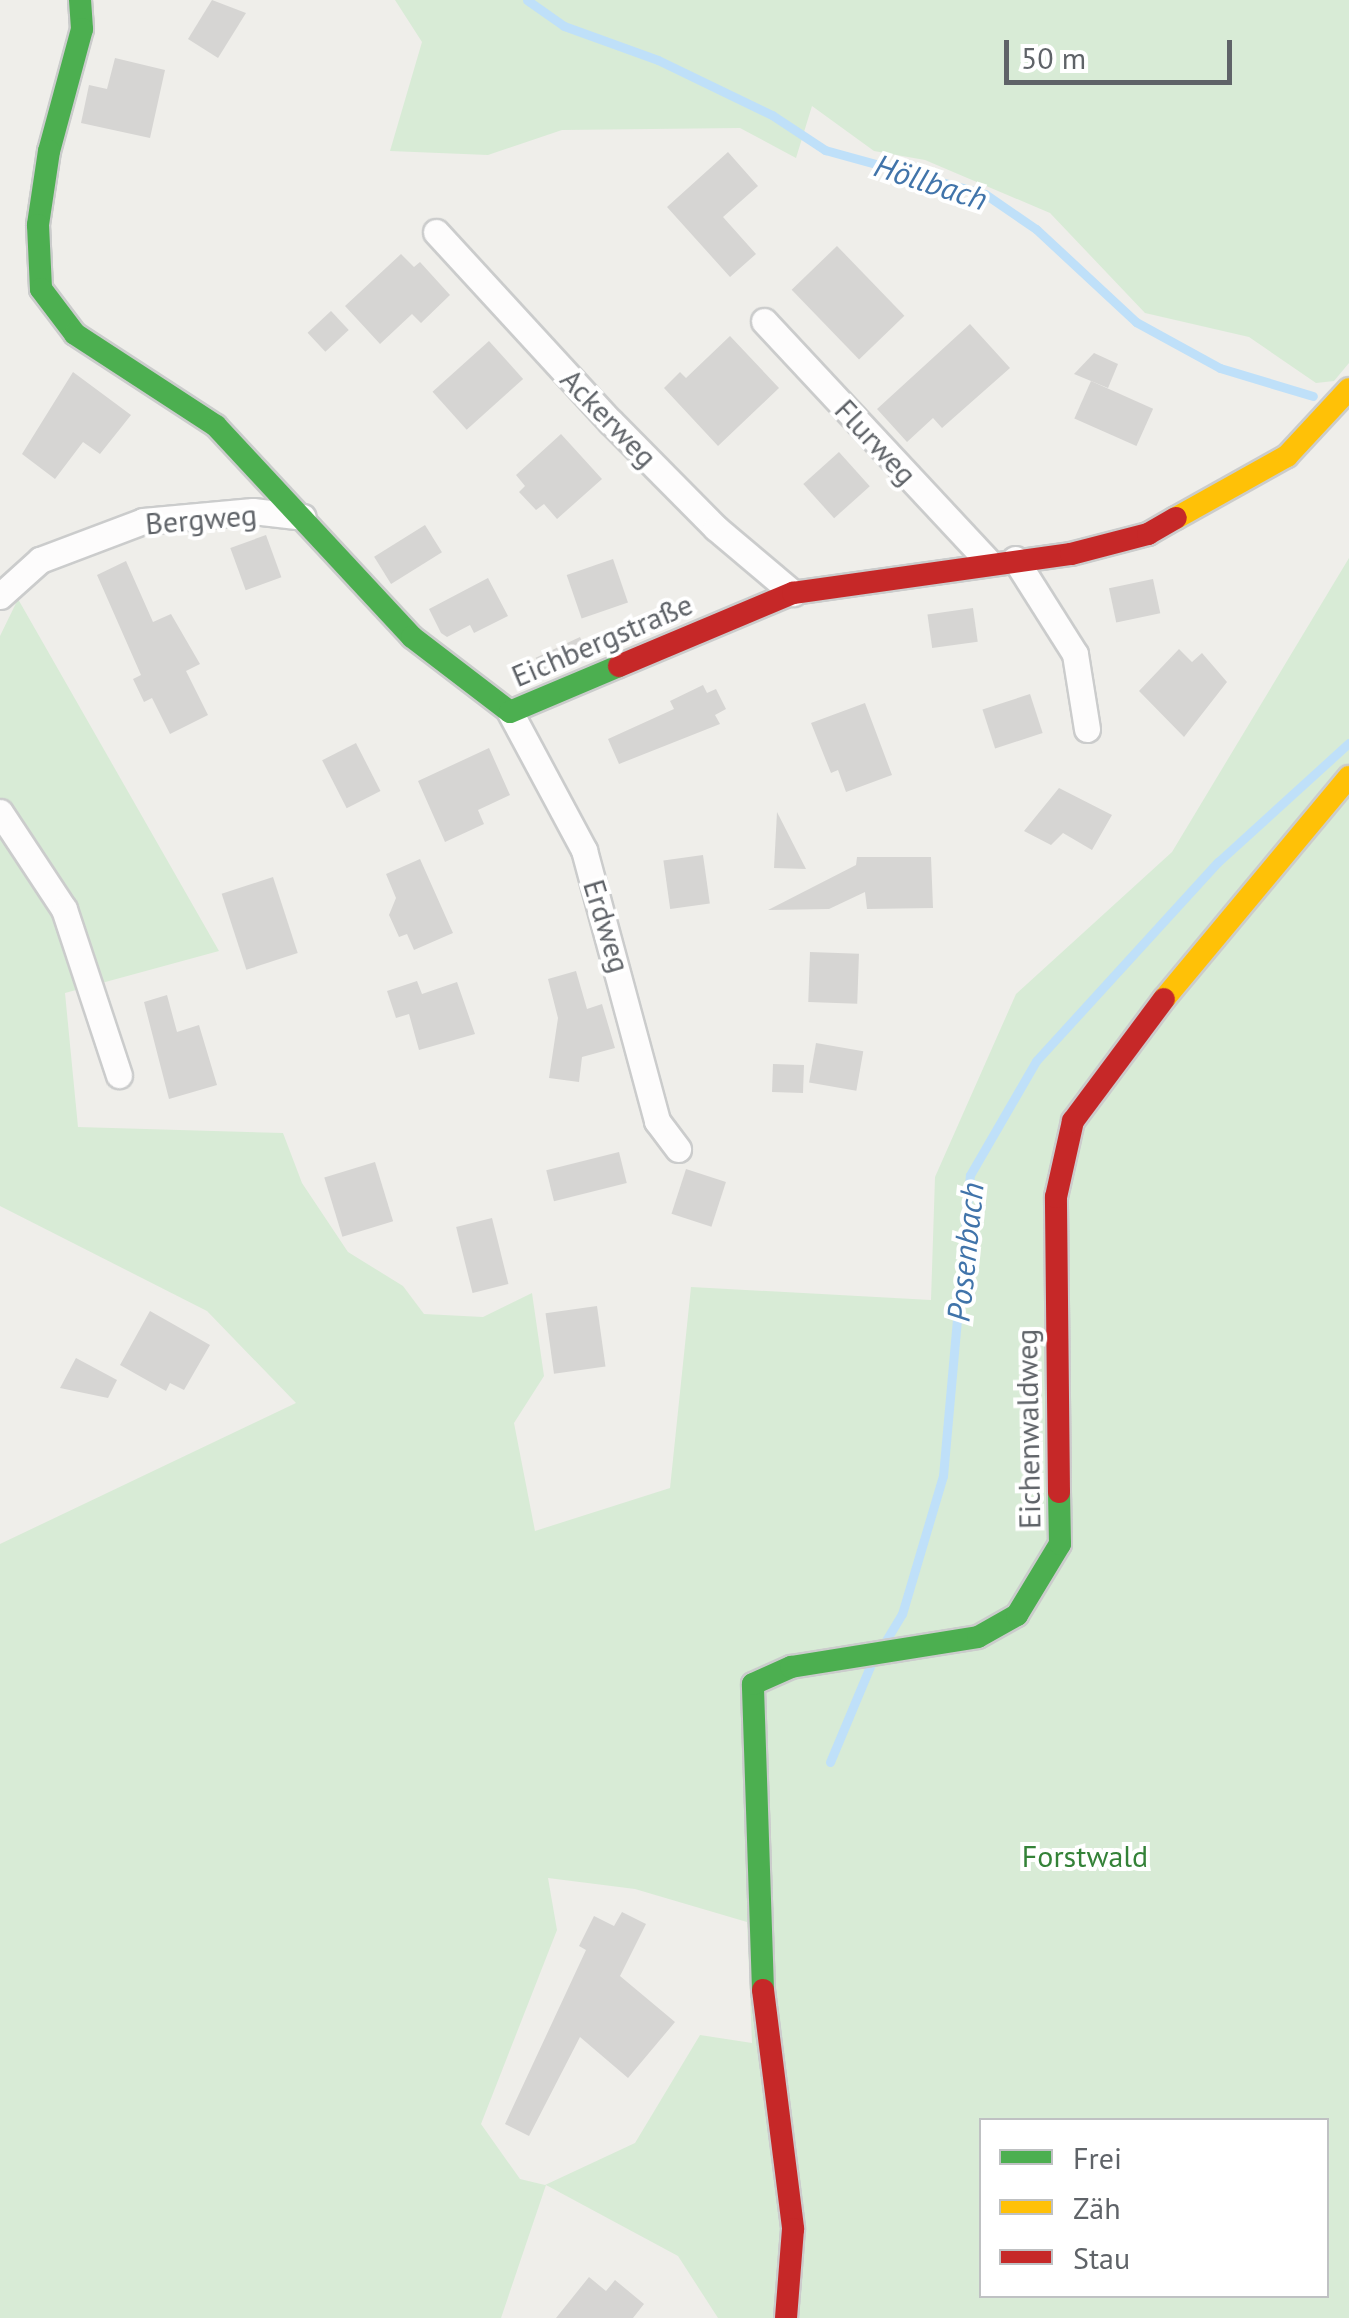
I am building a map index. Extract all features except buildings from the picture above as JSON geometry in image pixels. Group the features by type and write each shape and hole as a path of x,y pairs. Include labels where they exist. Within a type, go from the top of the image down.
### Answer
{"street":[{"name":"Eichbergstraße","path":"80,0 82,29 49,151 38,225 41,289 75,334 216,426 412,636 510,712 792,593 988,562 1071,554 1148,534 1287,456 1349,389"},
{"name":"Ackerweg","path":"436,232 664,475 792,593"},
{"name":"Flurweg","path":"764,321 988,562"},
{"name":"Bergweg","path":"0,596 40,560 142,521 254,511 303,517"},
{"path":"1016,559 1075,654 1087,729"},
{"name":"Erdweg","path":"510,712 584,850 657,1121 678,1149"},
{"name":"Eichenwaldweg","path":"786,2318 793,2229 763,2014 762,1809 753,1684 791,1667 978,1637 1017,1615 1060,1544 1056,1197 1073,1121 1203,946 1283,863 1349,777"},
{"path":"0,812 64,909 120,1075"}],"green space":[{"path":"395,0 1349,0 1349,363 1334,381 1316,383 1249,337 1145,313 1050,213 925,160 874,151 812,106 796,158 740,128 562,130 488,155 390,151 422,42"},
{"name":"Forstwald","path":"1349,558 1349,2318 718,2318 678,2256 546,2185 501,2318 0,2318 0,1544 296,1403 207,1311 0,1206 0,636 18,599 219,951 65,993 78,1127 283,1133 302,1183 348,1252 403,1286 424,1314 483,1317 532,1293 544,1376 514,1423 535,1531 670,1488 691,1287 931,1300 935,1177 1016,994 1172,852","holes":["548,1878 635,1889 747,1922 752,2043 700,2035 635,2143 545,2185 520,2179 481,2124 557,1930"]}],"waterway":[{"name":"Höllbach","path":"527,0 564,26 658,60 772,115 825,150 985,194 1036,229 1136,322 1220,368 1313,396"},
{"name":"Posenbach","path":"885,1642 902,1614 943,1476 970,1175 1036,1061 1218,862 1349,743"},
{"name":"Posenbach","path":"830,1762 871,1664"}],"traffic: fast":[{"path":"80,0 82,29 49,151 38,225 41,289 75,334 216,426 412,637 510,712 619,666"},
{"path":"763,1990 753,1684 791,1667 978,1637 1017,1615 1060,1544 1059,1492"}],"traffic: slow":[{"path":"1176,518 1287,456 1349,389"},
{"path":"1164,999 1349,777"}],"traffic: jam":[{"path":"619,666 793,593 1071,554 1148,534 1176,518"},
{"path":"1059,1492 1056,1197 1073,1121 1164,999"},
{"path":"763,1990 793,2229 786,2318"}]}
